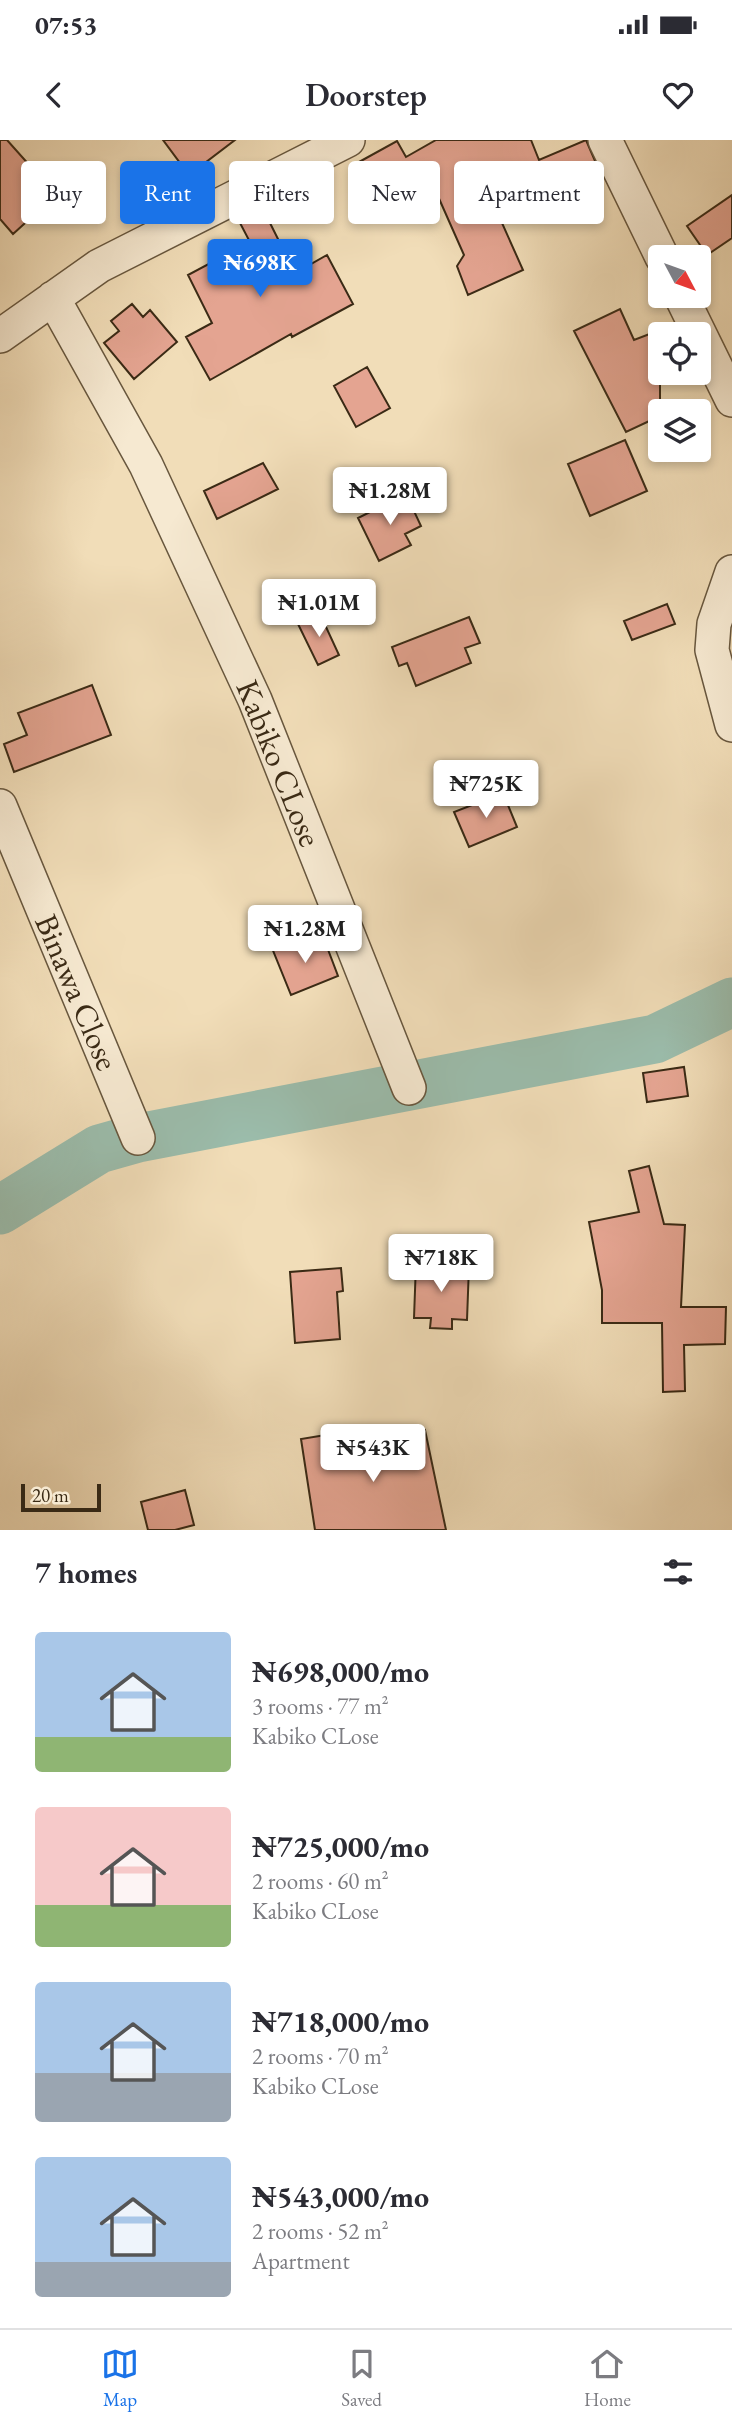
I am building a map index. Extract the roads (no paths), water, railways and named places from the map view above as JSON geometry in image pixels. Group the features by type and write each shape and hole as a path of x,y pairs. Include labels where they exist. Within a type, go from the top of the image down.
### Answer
{"street":[{"path":"0,336 99,266 348,140"},
{"path":"605,140 656,245"},
{"name":"Kabiko CLose","path":"53,298 146,465 255,700 409,1088"},
{"path":"687,308 732,400"},
{"path":"732,572 714,624 712,650 732,725"},
{"name":"Binawa Close","path":"0,806 138,1138"}],"waterway":[{"path":"0,1210 99,1149 138,1138 655,1039 732,1002"}]}
